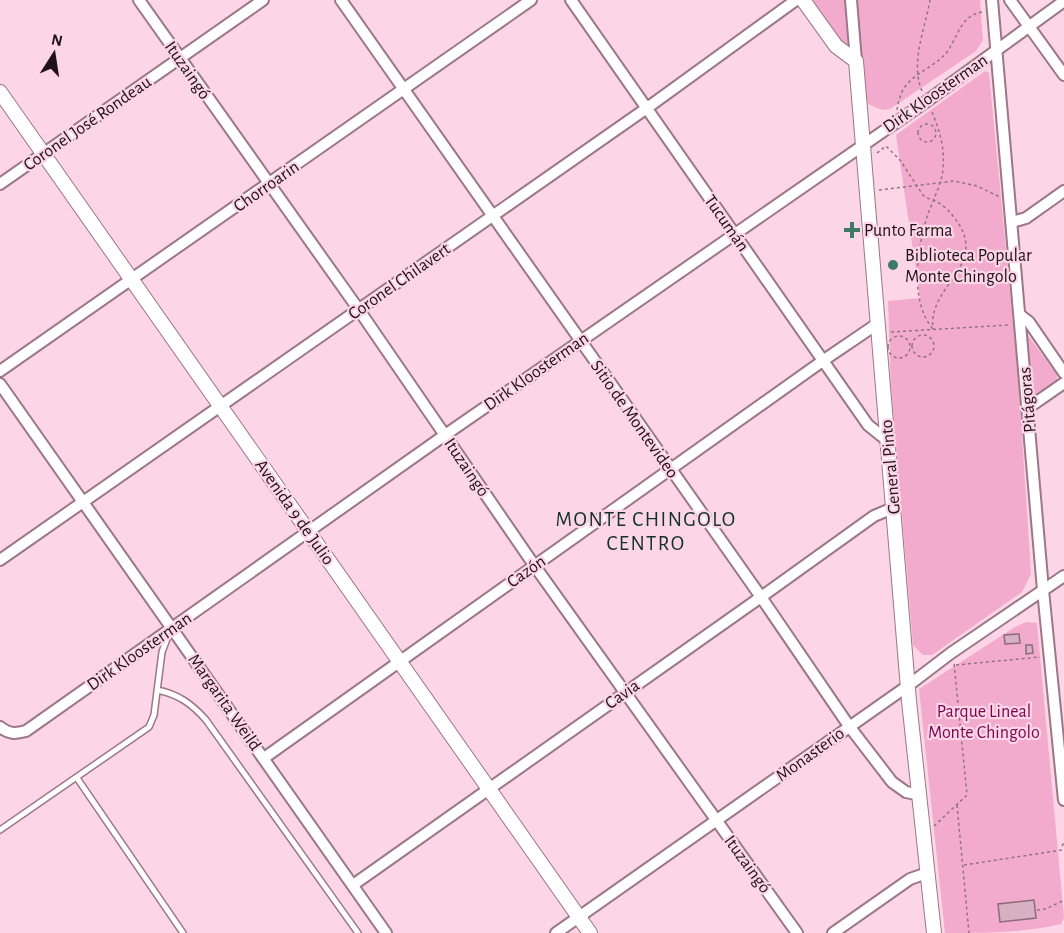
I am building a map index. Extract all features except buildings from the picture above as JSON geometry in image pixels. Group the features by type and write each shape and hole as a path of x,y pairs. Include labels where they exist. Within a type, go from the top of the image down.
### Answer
{"street":[{"name":"Ituzaingó","path":"139,0 359,310 534,565 797,933"},
{"name":"Coronel José Rondeau","path":"0,184 263,0"},
{"name":"Sitio de Montevideo","path":"341,0 761,597 849,726 892,782 906,792 920,795"},
{"name":"Chorroarin","path":"0,371 531,0"},
{"name":"Tucumán","path":"571,0 868,425 888,441"},
{"name":"Coronel Chilavert","path":"0,560 359,310 796,0"},
{"path":"803,0 836,46 856,61"},
{"name":"General Pinto","path":"851,0 909,685 934,933"},
{"path":"1010,0 1064,75"},
{"name":"Dirk Kloosterman","path":"3,730 17,734 26,731 445,435 927,101 1064,2"},
{"name":"Pitágoras","path":"993,5 1043,590 1060,717 1064,800"},
{"name":"Avenida 9 de Julio","path":"0,92 131,280 222,405 308,532 590,933"},
{"path":"1012,222 1026,218 1064,191"},
{"path":"1020,320 1029,322 1064,373"},
{"name":"Cazón","path":"264,758 824,360 878,328"},
{"path":"1028,408 1064,383"},
{"name":"Margarita Weild","path":"0,384 386,933"},
{"name":"Cavia","path":"353,885 874,516 894,508"},
{"name":"Monasterio","path":"556,933 909,685 951,653 1043,590 1062,580"},
{"path":"833,933 910,879 927,873"}],"lane":[{"path":"0,830 149,727 154,715 162,652 172,627"},
{"path":"157,690 172,693 185,700 206,720 358,933"},
{"path":"77,778 183,933"}],"path":[{"path":"930,0 917,62 917,75 943,150 943,173 923,234 917,270 922,313 933,330"},
{"path":"905,104 897,110 904,88 946,53 966,20 993,5"},
{"path":"925,124 931,124 937,130 936,138 931,142 922,141 918,136 918,130 925,124"},
{"path":"864,163 886,146 900,160 926,199 941,204 963,231 966,247 961,267 938,305 932,322 933,330"},
{"path":"866,192 954,181 977,186 1010,202"},
{"path":"878,328 933,330 1020,320"},
{"path":"920,330 921,335"},
{"path":"911,346 909,352 901,358 894,356 889,347 891,341 897,337 907,340 911,346 918,355 924,356 930,353 933,347 928,336 921,335 911,346"},
{"path":"933,827 967,795 954,664 1042,657"},
{"path":"957,804 969,933"},
{"path":"963,865 1062,850"},
{"path":"1037,910 1046,909 1064,900"}],"green space":[{"path":"803,0 851,0 856,61"},
{"path":"855,0 980,0 983,40 976,51 890,109 882,110 868,104 866,98"},
{"path":"985,71 989,73 1018,374 1031,574 1022,592 932,655 923,655 913,645 891,386 888,301 920,298 896,135"},
{"path":"1027,334 1057,375 1057,381 1034,397"},
{"name":"Parque Lineal Monte Chingolo","path":"1026,622 1037,623 1064,918 1061,924 1018,931 945,933 919,689"}],"place":[{"name":"Punto Farma","path":"852,230"},
{"name":"Biblioteca Popular Monte Chingolo","path":"893,265"}],"district":[{"name":"MONTE CHINGOLO CENTRO","path":"646,531"}]}
